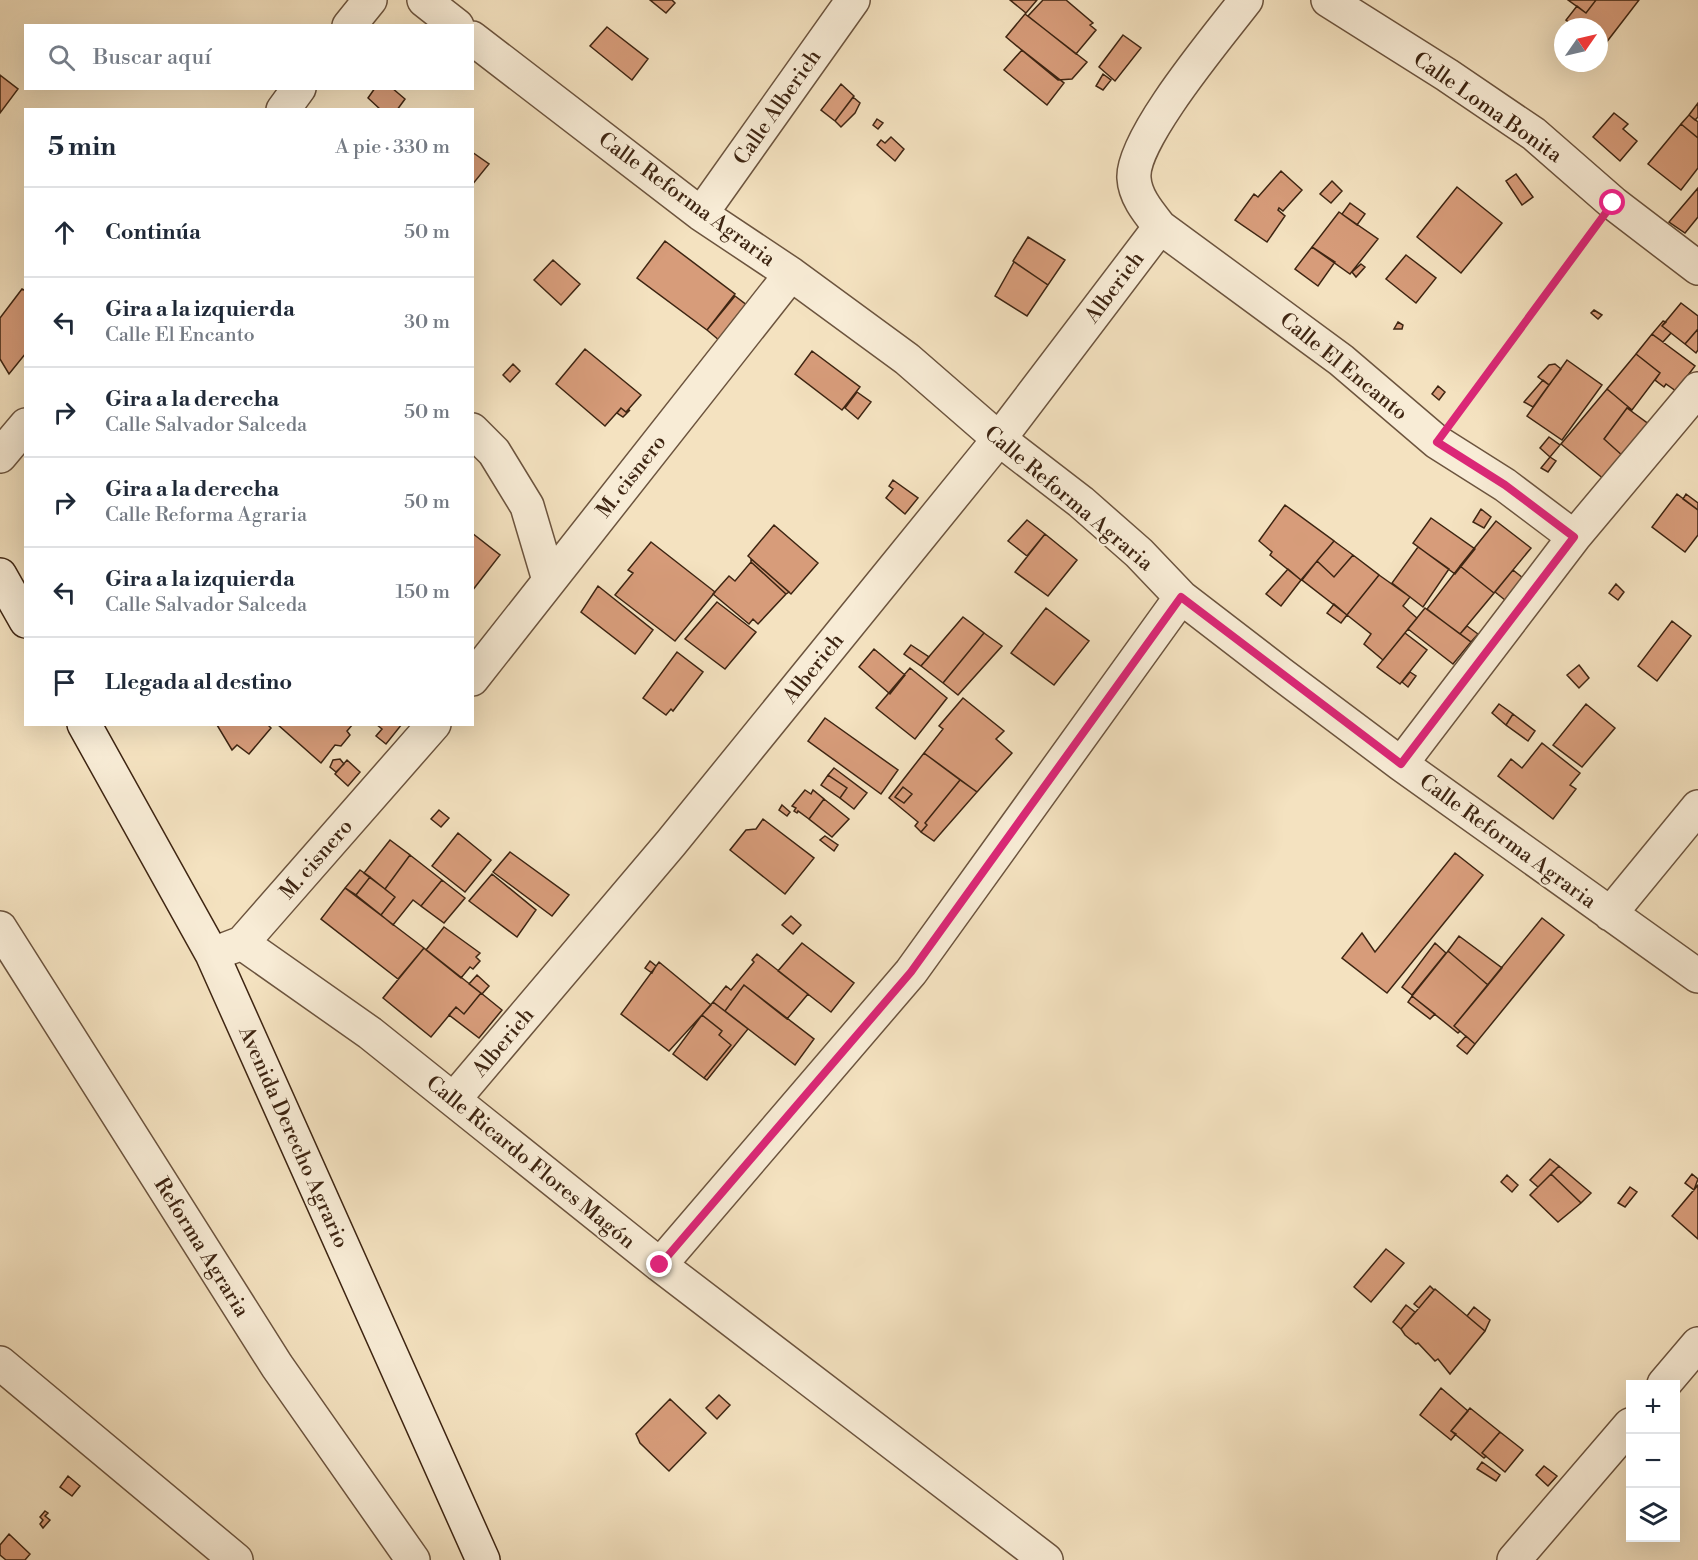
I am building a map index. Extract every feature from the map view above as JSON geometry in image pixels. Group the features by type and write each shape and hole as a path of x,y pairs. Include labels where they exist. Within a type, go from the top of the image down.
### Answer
{"street":[{"path":"352,24 370,0"},
{"path":"424,0 454,24"},
{"name":"Calle Alberich","path":"701,214 853,0"},
{"name":"Calle El Encanto","path":"1246,0 1177,91 1138,152 1134,179 1145,208 1160,227 1341,360 1437,442 1505,485 1574,537"},
{"name":"Calle Loma Bonita","path":"1328,0 1447,75 1534,134 1613,203 1698,268"},
{"name":"Calle Reforma Agraria","path":"474,40 701,214 791,274 907,359 999,439 1089,509 1139,553 1181,597 1401,764 1698,976"},
{"path":"284,108 297,90"},
{"name":"Alberich","path":"454,1099 671,843 999,439 1160,227"},
{"name":"M. cisnero","path":"474,676 791,274"},
{"path":"1401,764 1574,537 1698,389"},
{"path":"0,456 24,427"},
{"path":"474,431 494,452 528,506 549,580"},
{"path":"0,575 24,617"},
{"path":"660,1265 911,972 1181,597"},
{"name":"Avenida Derecho Agrario","path":"85,726 227,948 478,1556"},
{"name":"M. cisnero","path":"227,948 432,726"},
{"path":"1610,914 1698,807"},
{"name":"Reforma Agraria","path":"0,928 277,1366 413,1560"},
{"name":"Calle Ricardo Flores Magón","path":"227,948 370,1033 660,1265 1046,1560"},
{"path":"1667,1380 1698,1344"},
{"path":"0,1363 236,1560"},
{"path":"1514,1560 1626,1430"}],"path":[{"path":"1437,442 1613,203"}],"building":[{"path":"650,0 672,0 675,3 666,13"},
{"path":"1010,0 1037,0 1026,13"},
{"path":"1043,0 1066,0 1093,23 1090,25 1096,30 1076,54 1028,16"},
{"path":"1568,0 1596,0 1586,13"},
{"path":"1596,0 1639,0 1608,40 1608,18 1568,18 1577,6 1586,13"},
{"path":"1025,14 1087,62 1072,79 1058,80 1006,37"},
{"path":"607,27 648,59 632,80 590,46"},
{"path":"1123,35 1141,48 1115,81 1099,67"},
{"path":"1022,50 1064,83 1047,105 1004,70"},
{"path":"1103,74 1111,80 1103,90 1096,86"},
{"path":"0,75 18,89 0,113"},
{"path":"841,84 854,96 835,121 821,110"},
{"path":"374,90 394,90 405,99 398,108 379,108 368,98"},
{"path":"853,97 860,103 855,113 841,127 835,121"},
{"path":"1698,103 1698,117 1695,120 1689,115"},
{"path":"1614,113 1628,124 1623,129 1637,141 1620,161 1593,137"},
{"path":"1689,115 1698,122 1698,138 1681,124"},
{"path":"877,119 883,123 878,129 873,125"},
{"path":"1681,124 1698,138 1698,168 1681,190 1648,164"},
{"path":"891,137 904,149 895,161 877,145 881,140 885,143"},
{"path":"474,153 489,164 474,183"},
{"path":"1281,171 1302,190 1283,211 1279,208 1278,210 1285,216 1267,242 1235,220 1254,194 1258,197"},
{"path":"1516,174 1533,197 1522,205 1506,181"},
{"path":"1332,181 1342,191 1331,203 1320,194"},
{"path":"1457,187 1502,223 1461,273 1417,237"},
{"path":"1698,188 1698,217 1685,233 1669,222"},
{"path":"1350,203 1365,214 1357,225 1342,214"},
{"path":"1339,212 1378,239 1350,274 1312,247"},
{"path":"1028,237 1065,260 1048,285 1013,261"},
{"path":"665,241 735,294 707,330 637,278"},
{"path":"1312,247 1335,262 1318,286 1295,269"},
{"path":"1406,255 1436,278 1416,303 1386,279"},
{"path":"553,260 580,284 561,305 534,280"},
{"path":"1014,262 1048,285 1027,316 995,296"},
{"path":"1361,264 1365,267 1356,277 1352,272"},
{"path":"22,289 24,290 24,355 9,374 0,359 0,318"},
{"path":"735,296 748,306 720,341 707,330"},
{"path":"1681,303 1698,316 1698,329 1685,344 1662,326"},
{"path":"1594,310 1602,315 1598,319 1591,313"},
{"path":"1663,321 1666,322 1662,326 1671,333 1663,342 1652,334"},
{"path":"1398,322 1403,325 1402,329 1394,329"},
{"path":"1698,329 1698,350 1696,353 1685,344"},
{"path":"1652,334 1695,366 1676,391 1666,384 1664,387 1655,380 1660,373 1636,354"},
{"path":"585,349 641,395 626,412 621,408 605,426 556,384"},
{"path":"812,351 860,387 842,410 795,374"},
{"path":"1636,354 1660,373 1632,410 1607,389"},
{"path":"1567,360 1602,385 1562,440 1527,416"},
{"path":"513,364 520,371 510,382 503,375"},
{"path":"1555,364 1561,369 1549,385 1538,377 1549,365"},
{"path":"1543,380 1549,385 1533,407 1524,402"},
{"path":"1438,386 1445,392 1439,400 1432,394"},
{"path":"1607,389 1632,410 1627,408 1604,439 1624,457 1605,480 1561,444"},
{"path":"857,392 871,402 858,419 845,408"},
{"path":"621,408 626,412 630,410 623,417 617,413"},
{"path":"1627,408 1650,425 1624,457 1604,439"},
{"path":"1549,437 1560,445 1550,457 1540,448"},
{"path":"1550,457 1556,461 1548,472 1541,468"},
{"path":"893,480 918,498 905,514 886,498 893,489 889,486"},
{"path":"1677,494 1698,510 1698,535 1685,552 1652,527"},
{"path":"1686,494 1698,503 1698,510 1683,499"},
{"path":"1285,505 1334,541 1301,580 1270,555 1272,552 1259,541"},
{"path":"1481,509 1491,517 1484,528 1473,522"},
{"path":"1431,518 1475,549 1455,574 1413,543"},
{"path":"1027,520 1045,534 1027,556 1008,541"},
{"path":"1496,521 1531,548 1494,593 1460,566"},
{"path":"774,525 818,563 791,594 748,556"},
{"path":"1045,534 1077,560 1048,596 1015,572"},
{"path":"474,535 500,555 474,588"},
{"path":"1334,541 1353,555 1334,577 1317,561"},
{"path":"651,542 715,592 675,641 615,595 633,573 628,570"},
{"path":"1418,547 1449,569 1423,607 1392,583"},
{"path":"1353,555 1379,575 1347,615 1302,580 1317,561 1334,577"},
{"path":"751,559 789,592 786,594 751,562"},
{"path":"751,562 786,594 758,624 753,619 749,624 713,594 729,576 735,581"},
{"path":"1460,566 1494,593 1460,634 1427,609"},
{"path":"1288,569 1301,580 1281,606 1266,594"},
{"path":"1513,570 1523,578 1505,600 1495,592"},
{"path":"1379,575 1410,597 1403,606 1417,618 1383,660 1364,644 1371,634 1347,615"},
{"path":"1616,584 1624,592 1618,600 1609,593"},
{"path":"598,586 653,630 635,654 581,612"},
{"path":"717,602 756,632 725,669 685,639"},
{"path":"1334,604 1347,615 1341,623 1327,613"},
{"path":"1046,608 1089,641 1054,685 1011,653"},
{"path":"1425,608 1471,642 1453,664 1408,629"},
{"path":"963,617 984,633 943,683 921,666"},
{"path":"1672,621 1691,636 1657,681 1638,666"},
{"path":"1467,626 1478,634 1471,642 1460,634"},
{"path":"984,633 1002,646 958,695 943,683"},
{"path":"1405,633 1427,650 1400,684 1377,667"},
{"path":"911,645 929,657 921,666 904,654"},
{"path":"874,649 905,675 890,694 859,667"},
{"path":"677,652 703,672 673,711 671,709 666,715 643,698"},
{"path":"1579,665 1589,678 1579,688 1567,675"},
{"path":"910,668 947,698 915,739 876,708"},
{"path":"1410,672 1416,676 1408,687 1402,682"},
{"path":"963,698 1004,731 996,739 1012,753 977,792 924,753 943,729 939,726"},
{"path":"1499,704 1513,714 1506,725 1492,713"},
{"path":"1586,704 1615,728 1582,767 1553,745"},
{"path":"1513,714 1535,731 1528,741 1506,725"},
{"path":"825,718 898,770 881,794 808,741"},
{"path":"218,726 269,726 271,728 249,754 237,745 232,750"},
{"path":"279,726 351,726 347,731 350,735 341,746 335,745 321,763"},
{"path":"378,726 400,726 386,744 376,736 382,729"},
{"path":"1542,743 1580,773 1570,785 1576,789 1553,819 1498,776 1511,759 1522,768"},
{"path":"924,753 960,780 925,823 927,825 921,832 915,826 918,822 889,798","holes":["903,787 912,794 904,803 895,797"]},
{"path":"340,759 344,764 336,772 330,767 333,760"},
{"path":"347,760 360,772 348,786 335,774"},
{"path":"834,768 867,793 854,809 840,798 847,788 828,775"},
{"path":"828,775 847,788 840,798 821,785"},
{"path":"960,780 977,792 934,841 921,832 927,825 925,823"},
{"path":"903,787 912,794 904,803 895,797"},
{"path":"805,790 811,794 813,790 824,799 809,819 798,811 797,813 794,811 796,808 792,806"},
{"path":"824,799 849,819 832,837 809,819"},
{"path":"782,805 790,812 787,816 779,810"},
{"path":"439,810 449,818 441,827 431,819"},
{"path":"763,819 814,858 785,894 730,850 746,830 756,829"},
{"path":"458,833 491,860 465,892 432,866"},
{"path":"825,836 838,845 834,851 820,840"},
{"path":"390,840 410,855 385,889 364,873"},
{"path":"510,852 569,895 552,916 493,872"},
{"path":"1455,853 1483,875 1387,993 1342,958 1362,933 1375,952"},
{"path":"410,855 442,880 421,906 413,900 393,925 381,915 395,897 385,889"},
{"path":"360,870 370,877 356,895 345,888"},
{"path":"492,874 536,910 517,937 469,901"},
{"path":"370,877 395,897 381,915 356,895"},
{"path":"442,880 465,898 444,923 421,906"},
{"path":"345,888 424,948 398,979 321,919"},
{"path":"791,916 801,925 793,934 782,925"},
{"path":"1542,918 1564,935 1475,1044 1454,1026"},
{"path":"444,927 480,953 476,957 480,961 473,969 470,967 461,978 426,950"},
{"path":"1459,936 1502,968 1488,985 1448,951"},
{"path":"802,943 854,983 831,1012 778,971"},
{"path":"1435,943 1446,953 1412,995 1402,987"},
{"path":"424,948 481,993 464,1014 456,1007 431,1037 383,998"},
{"path":"1448,951 1488,985 1454,1026 1460,1031 1458,1033 1412,996"},
{"path":"757,954 808,994 787,1019 744,985 725,1011 713,1002 726,986 731,990 754,962 752,960"},
{"path":"650,961 656,966 652,973 645,968"},
{"path":"659,962 711,1005 669,1051 621,1014"},
{"path":"477,975 489,986 482,994 469,984"},
{"path":"744,985 814,1039 795,1065 725,1011"},
{"path":"481,993 502,1010 479,1038 449,1015 456,1007 464,1014"},
{"path":"1412,996 1435,1014 1430,1019 1408,1002"},
{"path":"713,1002 748,1029 707,1080 704,1078 731,1045 719,1035 722,1031 702,1015"},
{"path":"702,1015 722,1031 719,1035 731,1045 704,1078 673,1054"},
{"path":"1466,1036 1475,1044 1467,1054 1457,1046"},
{"path":"1550,1159 1559,1166 1538,1187 1530,1180"},
{"path":"1559,1166 1591,1193 1581,1203 1551,1174"},
{"path":"1551,1174 1581,1203 1558,1222 1530,1195"},
{"path":"1692,1174 1698,1179 1694,1190 1685,1183"},
{"path":"1507,1175 1518,1185 1512,1192 1501,1182"},
{"path":"1698,1185 1698,1239 1672,1216"},
{"path":"1630,1187 1637,1192 1625,1207 1618,1203"},
{"path":"1386,1249 1404,1263 1371,1302 1354,1287"},
{"path":"1430,1286 1434,1290 1419,1308 1414,1304"},
{"path":"1435,1289 1485,1331 1450,1374 1438,1359 1435,1361 1401,1329"},
{"path":"1406,1305 1415,1312 1401,1329 1393,1322"},
{"path":"1474,1307 1490,1320 1485,1331 1467,1316"},
{"path":"1441,1388 1468,1411 1451,1431 1456,1434 1451,1440 1420,1415"},
{"path":"719,1395 730,1405 717,1419 706,1408"},
{"path":"670,1399 706,1433 669,1471 640,1443 636,1434"},
{"path":"1470,1408 1500,1432 1482,1453 1486,1456 1484,1458 1451,1431"},
{"path":"1500,1432 1523,1450 1505,1472 1482,1453"},
{"path":"1482,1462 1500,1475 1496,1481 1477,1469"},
{"path":"1544,1466 1557,1476 1548,1486 1536,1475"},
{"path":"68,1476 80,1486 72,1496 60,1487"},
{"path":"45,1511 48,1513 45,1516 50,1520 43,1528 40,1524 43,1520 40,1517"},
{"path":"9,1534 30,1554 25,1560 6,1560 0,1555 0,1545"}],"route":[{"path":"660,1265 911,972 1181,597 1401,764 1574,537 1505,485 1437,442 1613,203"}]}
